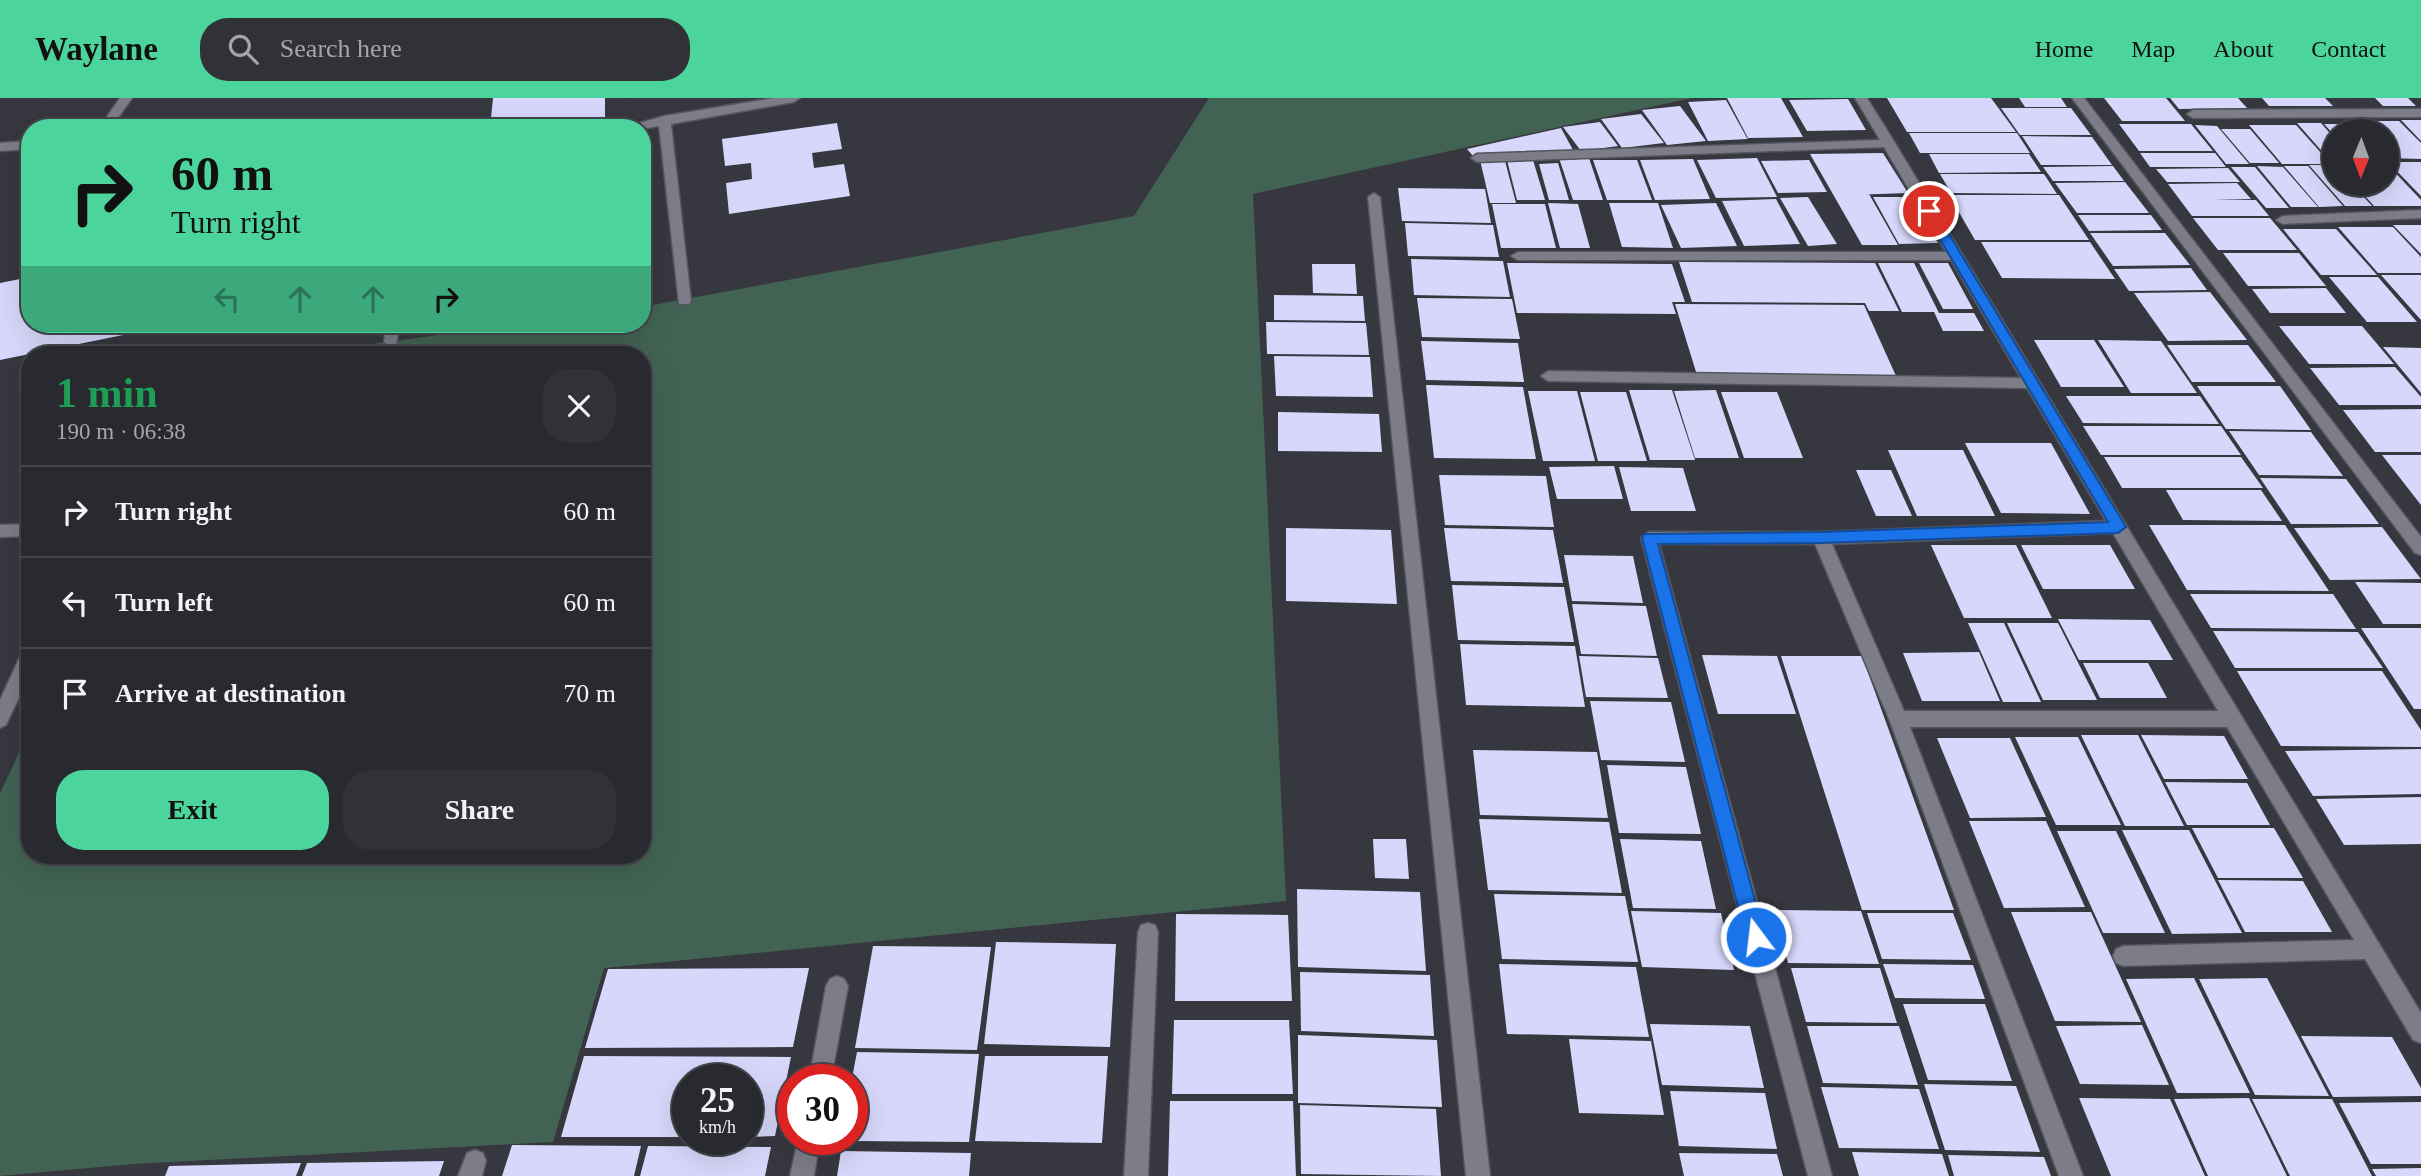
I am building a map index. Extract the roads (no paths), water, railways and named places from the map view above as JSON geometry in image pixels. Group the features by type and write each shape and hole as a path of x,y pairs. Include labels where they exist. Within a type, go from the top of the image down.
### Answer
{"street":[{"path":"111,119 126,98"},
{"path":"651,123 794,98"},
{"path":"1861,98 2421,1033"},
{"path":"2078,98 2421,549"},
{"path":"2248,98 2263,114"},
{"path":"2193,114 2421,113"},
{"path":"664,120 684,301"},
{"path":"1476,158 1889,143"},
{"path":"0,147 21,146"},
{"path":"1374,197 1478,1176"},
{"path":"2283,220 2421,214"},
{"path":"1518,256 1956,256"},
{"path":"391,342 392,333"},
{"path":"1548,376 2032,383"},
{"path":"1820,1176 1649,538 1821,538 2118,527"},
{"path":"0,531 21,530"},
{"path":"1821,538 1898,719 2071,1176"},
{"path":"0,720 21,673"},
{"path":"1898,719 2234,719"},
{"path":"1136,1176 1148,932"},
{"path":"2123,956 2371,949"},
{"path":"823,1064 837,986"},
{"path":"802,1176 806,1155"}]}
